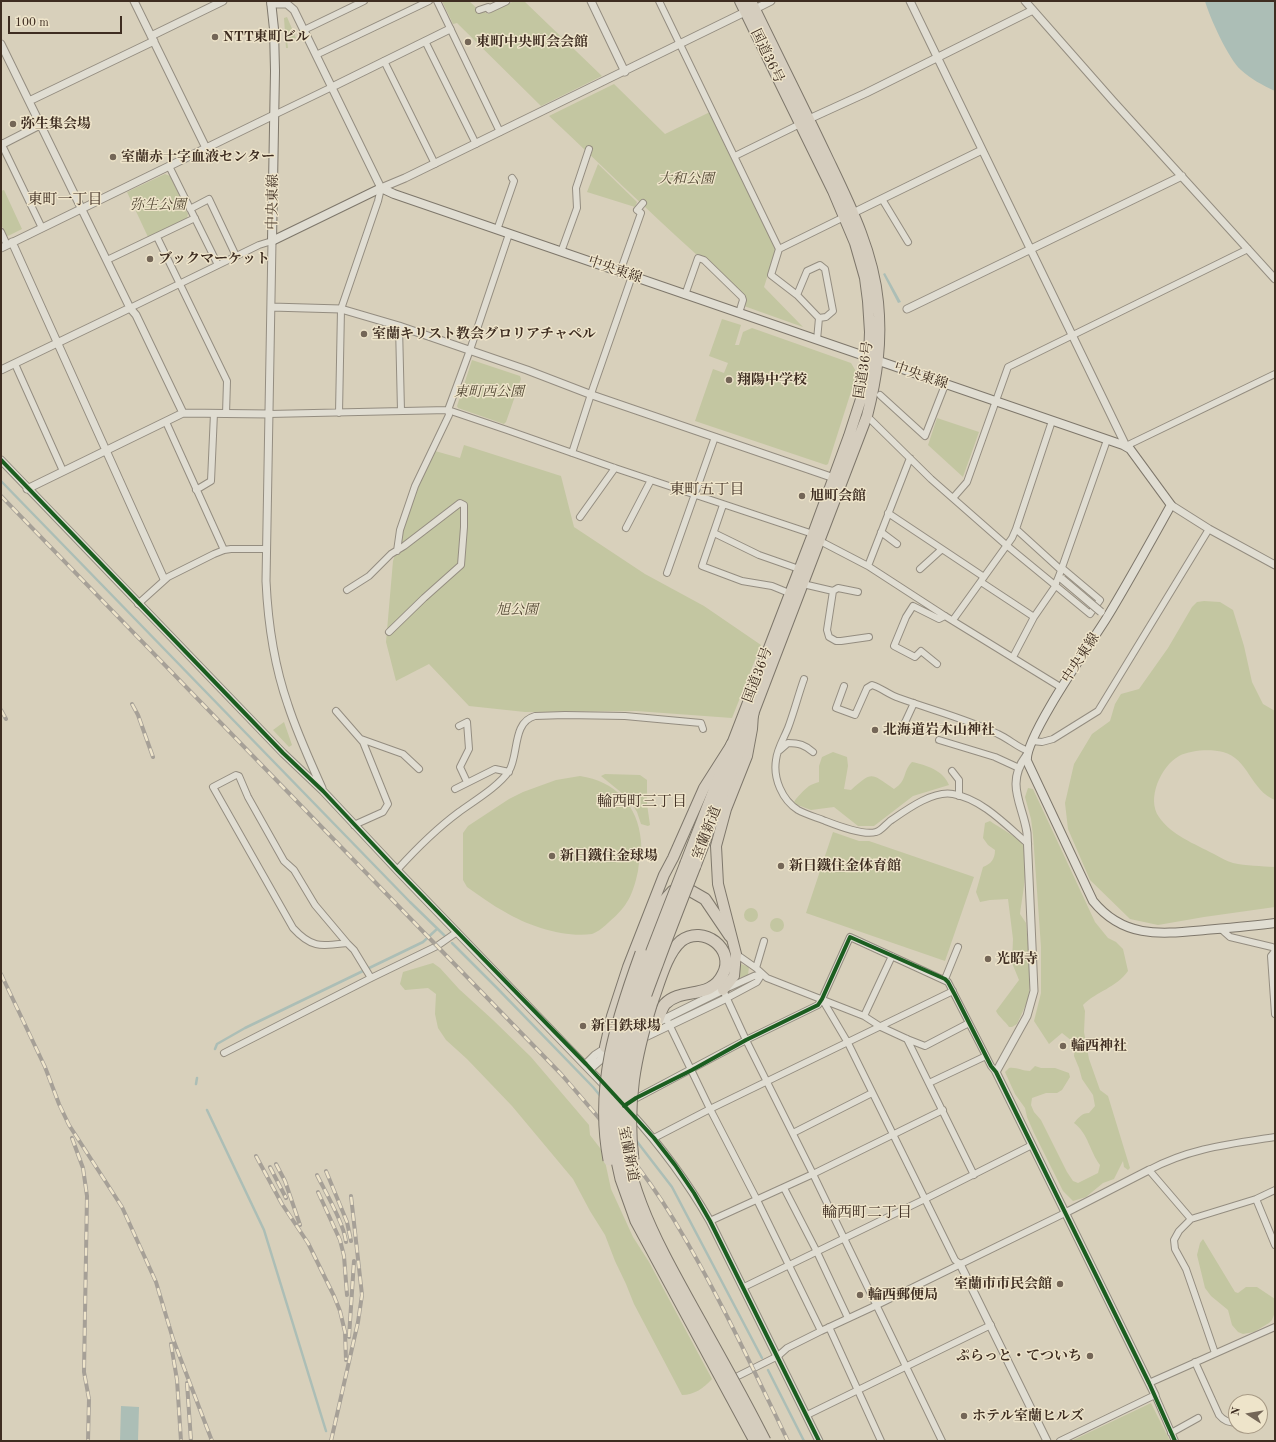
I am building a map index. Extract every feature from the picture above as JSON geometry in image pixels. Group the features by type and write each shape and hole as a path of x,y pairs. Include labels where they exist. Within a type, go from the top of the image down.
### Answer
{"highway":[{"name":"国道36号","path":"605,1047 612,1016 628,967 664,875 704,788 732,744 799,569 816,538 867,416 874,360 880,329 878,301 866,247 853,213 805,122 750,7 740,1"},
{"name":"国道36号","path":"736,954 730,936 718,884 716,846 726,809 747,756 753,714 804,584 834,478 874,360 865,278 855,243 805,122"},
{"name":"室蘭新道","path":"753,714 628,1016 622,1036 613,1080 612,1117 617,1162 630,1206 646,1241 755,1441"},
{"name":"室蘭新道","path":"732,744 630,1043 623,1079 621,1112 624,1146 631,1177 640,1206 673,1272 766,1441"},
{"path":"646,1241 625,1210 618,1192 608,1153 604,1116 604,1096 612,1047 622,1005 641,953 662,903 673,891 691,891 705,899 730,936"},
{"path":"640,1206 632,1149 630,1121 631,1094 641,1039 652,1002 670,956 676,946 682,940 699,935 708,937 717,942 723,950 726,962 724,973 719,982 712,988 702,992 671,1000 664,1005 656,1024"},
{"path":"725,994 734,976 736,954"}],"main road":[{"name":"中央東線","path":"271,2 274,36 272,241 381,188 497,230 994,402 1126,446"},
{"path":"1126,446 1130,449 1171,505"},
{"name":"中央東線","path":"1027,754 1046,714 1171,505"},
{"path":"1027,754 1030,766 1093,900 1105,913 1117,922 1127,927 1151,933 1164,934 1275,923"}],"street":[{"path":"134,1 206,148"},
{"path":"29,102 223,1"},
{"path":"304,30 364,1"},
{"path":"316,55 429,1"},
{"path":"437,1 500,132"},
{"path":"479,10 506,1"},
{"path":"591,1 625,72"},
{"path":"659,1 779,249 771,275 797,295 819,318 817,340"},
{"path":"381,188 435,164 625,72 750,7 771,1"},
{"path":"910,1 1126,446 1275,374"},
{"path":"1025,1 1113,101 1275,279"},
{"path":"271,2 285,4 294,10 381,188 378,201 341,309 339,413"},
{"path":"735,156 938,58 1033,10"},
{"path":"7,245 450,29"},
{"path":"425,41 476,144"},
{"path":"1,44 81,209 130,308 136,315 183,413"},
{"path":"384,61 435,164"},
{"path":"40,125 1,144 42,228"},
{"path":"561,252 577,208 576,188 589,149"},
{"path":"853,213 982,150"},
{"path":"169,166 218,265"},
{"path":"907,309 1182,176"},
{"path":"497,230 514,181 512,178"},
{"path":"190,209 209,199 236,256"},
{"path":"882,199 908,242"},
{"path":"620,272 641,213 637,210 643,203"},
{"path":"107,260 194,218"},
{"path":"779,249 844,218"},
{"path":"1,232 57,343 164,579"},
{"path":"397,551 400,530 415,486 449,415 448,410 509,234"},
{"path":"157,237 227,381 226,414"},
{"path":"1,370 259,245 272,241 267,549 268,610 277,666 293,719 323,790"},
{"path":"953,498 967,482 994,402 1008,368 1248,249"},
{"path":"685,294 698,258 704,260 742,297 743,300 739,313"},
{"path":"797,295 807,272 820,265 825,269 833,311 826,317 819,318"},
{"path":"572,454 632,276"},
{"path":"271,307 341,309 399,326 527,370 592,395 834,478"},
{"path":"399,326 401,411"},
{"path":"15,364 63,471"},
{"path":"880,394 925,436 945,385"},
{"path":"27,489 183,413 269,414 448,410 508,430 572,454 694,494 816,538 868,566 945,616 1062,688"},
{"path":"196,490 212,481 214,413"},
{"path":"867,416 953,498 1007,546 1090,614 1100,600 1061,573"},
{"path":"953,620 1012,538 1052,421"},
{"path":"166,422 224,550"},
{"path":"667,573 715,437"},
{"path":"1012,657 1034,617 1055,586 1061,573 1107,440"},
{"path":"868,566 910,458"},
{"path":"1,460 27,489 283,754 323,790 354,825 588,1067 654,1138 675,1164 710,1220 820,1441"},
{"path":"580,517 615,468"},
{"path":"626,528 651,480"},
{"path":"348,590 369,576 391,554 460,503 464,505 461,566 424,598 389,632"},
{"path":"723,505 702,566 742,581 772,586 790,593"},
{"path":"1171,505 1209,529 1275,565"},
{"path":"888,513 1034,617"},
{"path":"1016,529 1104,615"},
{"path":"1032,741 1042,742 1053,739 1098,711 1209,529"},
{"path":"714,532 759,555 799,569"},
{"path":"881,532 897,544"},
{"path":"138,604 164,579 224,550 267,549"},
{"path":"920,569 941,550"},
{"path":"804,584 833,591 838,588 858,592"},
{"path":"833,591 827,630 829,637 836,641 869,637"},
{"path":"937,664 921,651 915,657 894,646 913,606 940,619 945,616"},
{"path":"804,679 776,759 778,783 784,798 798,810 828,822 864,832 878,832 909,808 940,794 952,794 976,803 998,818 1028,844"},
{"path":"844,686 836,708 855,715 867,688 872,685 879,687 897,698 981,726 1003,736 1027,754 1019,768 1016,779 1016,791 1026,822 1028,844 1034,991 1027,1016 996,1072"},
{"path":"902,731 914,703"},
{"path":"336,711 363,742 388,804 383,812 354,825"},
{"path":"397,870 418,847 458,812 503,779 509,772 512,764 521,729 530,717 565,715 633,717 701,723 702,729"},
{"path":"459,726 467,722 469,749 460,767 468,782"},
{"path":"360,739 403,754 419,769"},
{"path":"939,740 995,757 1019,768"},
{"path":"779,751 788,743 796,743 802,744 814,752"},
{"path":"455,789 495,769 509,772"},
{"path":"952,771 959,780 959,796"},
{"path":"347,944 321,945 310,942 303,938 293,928 213,787 236,775 239,776 248,797 284,861 294,870 315,905 347,944 354,950 368,972"},
{"path":"1221,929 1230,937 1272,947 1275,952 1271,956 1275,1014"},
{"path":"224,1053 368,972 437,946 457,932"},
{"path":"624,1106 636,1098 692,1070 746,1040 818,1005 850,937 945,979 953,991 991,1066 996,1072 1155,1395 1175,1441"},
{"path":"756,968 764,941"},
{"path":"945,979 958,948"},
{"path":"736,954 767,978 864,1016 881,1027 925,1046 969,1023"},
{"path":"864,1016 892,956"},
{"path":"588,1067 606,1055 670,1026 754,976 762,974"},
{"path":"654,1138 710,1109 953,991"},
{"path":"588,1067 605,1047 667,1018 725,994"},
{"path":"725,994 942,1441"},
{"path":"822,999 848,1042 955,1260 960,1264 991,1325 1047,1441"},
{"path":"667,1018 710,1109 757,1200 821,1331"},
{"path":"907,1039 974,1175"},
{"path":"929,1083 986,1056"},
{"path":"793,1133 872,1093"},
{"path":"710,1220 784,1188 943,1110"},
{"path":"719,1385 778,1356 787,1348 829,1327 1065,1213 1165,1162 1209,1147 1275,1137"},
{"path":"744,1287 974,1175 1032,1145"},
{"path":"1150,1170 1191,1219"},
{"path":"784,1188 817,1252 848,1318"},
{"path":"1215,1353 1192,1286 1175,1249 1174,1240 1179,1231 1191,1219 1256,1200 1275,1190"},
{"path":"1256,1200 1275,1246"},
{"path":"807,1415 991,1325"},
{"path":"829,1327 881,1441"},
{"path":"1149,1383 1275,1327"},
{"path":"1196,1362 1218,1415 1228,1422"},
{"path":"1060,1441 1155,1395"},
{"path":"1171,1433 1198,1418"}],"green space":[{"path":"442,1 469,1 481,12 483,11 488,14 514,1 524,1 602,76 541,106 457,23 453,24"},
{"path":"287,17 296,38 287,40 288,48 286,48 284,18"},
{"name":"大和公園","path":"614,84 665,134 710,112 776,250 764,287 803,327 744,306 745,296 705,258 697,255 678,238 549,116"},
{"path":"598,164 637,202 635,207 587,192"},
{"name":"弥生公園","path":"165,174 170,176 188,214 187,218 148,237 127,192"},
{"path":"4,190 22,229 8,236 6,235 1,224 1,191"},
{"path":"722,319 741,325 735,345 739,345 743,332 752,328 851,363 857,373 828,464 826,465 695,421 713,369 724,373 728,363 709,356"},
{"name":"東町西公園","path":"472,360 520,376 521,379 504,424 458,408 457,406"},
{"path":"937,418 979,432 963,477 928,445"},
{"name":"旭公園","path":"464,445 561,476 574,527 645,574 704,606 761,645 732,718 636,711 525,712 469,706 429,664 396,681 386,642 393,561 413,498 435,451 460,458"},
{"path":"1197,602 1220,602 1233,610 1244,646 1252,682 1263,704 1275,711 1275,800 1260,790 1244,767 1231,755 1223,752 1207,750 1189,752 1179,756 1166,767 1157,784 1154,801 1155,810 1164,823 1177,834 1191,843 1225,860 1243,865 1275,867 1275,907 1158,925 1130,919 1090,880 1068,829 1065,803 1074,764 1092,734 1110,721 1115,704 1121,694 1139,689 1168,648 1192,607"},
{"path":"284,722 292,745 289,747 273,730"},
{"path":"833,752 847,757 848,766 844,789 851,790 868,777 872,776 894,789 903,779 912,762 934,769 943,776 949,785 913,796 874,826 858,826 834,807 811,810 795,804 795,800 805,789 810,785 819,782 819,766 822,757"},
{"path":"605,774 640,775 647,780 647,804 650,825 648,826 641,824 637,812 628,798 601,776"},
{"name":"新日鐵住金球場","path":"580,776 604,783 614,789 622,797 630,806 635,816 641,841 638,871 629,899 621,911 606,925 592,934 581,935 547,930 524,922 500,909 467,887 463,880 463,833 468,826 509,799 523,792 556,780"},
{"path":"1028,788 1033,789 1095,922 1108,938 1116,942 1123,949 1128,971 1118,982 1094,996 1083,1005 1085,1011 1084,1032 1089,1059 1100,1090 1108,1096 1130,1168 1128,1170 1124,1167 1123,1161 1114,1179 1103,1183 1086,1197 1073,1201 1063,1191 1034,1133 1025,1108 1015,1094 1005,1072 1009,1068 1030,1071 1035,1066 1041,1068 1055,1068 1069,1073 1070,1077 1062,1090 1057,1093 1046,1093 1032,1098 1031,1105 1034,1112 1041,1120 1073,1181 1078,1183 1098,1173 1100,1165 1083,1132 1074,1123 1082,1115 1089,1113 1095,1106 1093,1095 1082,1079 1074,1056 1075,1046 1072,1041 1062,1033 1049,1044 1034,1021 1041,993 1041,947 1033,835 1031,819 1025,797"},
{"path":"990,821 1021,842 1024,848 1025,856 1026,866 1020,914 1026,923 1031,974 1028,1000 1017,1024 1012,1027 1009,1027 996,1011 1019,980 1012,963 1013,939 1008,899 980,902 976,892 983,867 992,861 995,853 995,850 988,845 983,838 985,823"},
{"path":"833,832 859,841 869,841 974,877 945,961 806,913"},
{"path":"751,908 756,910 758,915 756,920 751,922 746,920 744,915 746,910"},
{"path":"774,918 780,918 784,922 784,928 780,932 774,932 770,928 770,922"},
{"path":"433,963 440,968 459,989 531,1057 589,1125 590,1135 603,1152 611,1189 633,1237 649,1262 712,1379 706,1385 691,1394 682,1395 634,1304 605,1235 573,1179 512,1106 467,1059 446,1040 438,1028 435,1014 436,994 428,988 405,990 400,984 403,972"},
{"path":"741,964 749,967 748,975 738,978"},
{"path":"1203,1239 1235,1292 1238,1293 1246,1287 1257,1287 1275,1299 1275,1312 1269,1323 1254,1332 1243,1334 1238,1332 1232,1325 1228,1310 1211,1296 1205,1288 1197,1255 1200,1243"},
{"path":"1151,1403 1170,1441 1071,1441"}],"shaded area":[{"path":"1205,1 1275,1 1275,91 1253,79 1236,65 1220,37"},
{"path":"885,273 901,302 898,303 883,274"},
{"path":"121,1406 139,1407 138,1441 120,1441"}],"waterway":[{"path":"1,481 410,902 445,936"},
{"path":"215,1049 217,1044 245,1028 423,942 437,929"},
{"path":"452,943 602,1098"},
{"path":"196,1084 197,1078"},
{"path":"207,1110 264,1230 326,1431"},
{"path":"635,1139 672,1187 762,1358"},
{"path":"768,1370 804,1441"}],"railway":[{"path":"1,496 561,1074 606,1126 662,1200 690,1247 734,1329 788,1441"},
{"path":"132,704 138,715 153,757"},
{"path":"1,710 6,719"},
{"path":"1,974 45,1067 59,1104 69,1125 122,1207 156,1282 173,1339 212,1441"},
{"path":"72,1138 83,1168 87,1196 84,1372 89,1399 88,1441"},
{"path":"256,1156 282,1204 308,1243 334,1296 340,1311 345,1332 346,1360"},
{"path":"276,1164 285,1181 300,1225"},
{"path":"270,1167 286,1198"},
{"path":"326,1171 347,1222 351,1241"},
{"path":"317,1175 342,1226 346,1242"},
{"path":"318,1192 340,1240 344,1256 347,1295"},
{"path":"331,1441 358,1322 362,1295 351,1196"},
{"path":"349,1337 354,1261"},
{"path":"171,1344 177,1380 181,1441"},
{"path":"187,1383 191,1441"}],"cycle path":[{"path":"1,460 283,753 323,791 397,870 586,1064 654,1138 694,1193 710,1221 819,1441"},
{"path":"624,1106 636,1098 692,1070 746,1040 818,1005 850,937 945,979 955,995 991,1066 996,1072 1149,1383 1175,1441"}],"place":[{"name":"NTT東町ビル","path":"215,37"},
{"name":"東町中央町会会館","path":"468,42"},
{"name":"弥生集会場","path":"13,124"},
{"name":"室蘭赤十字血液センター","path":"113,157"},
{"name":"ブックマーケット","path":"150,259"},
{"name":"室蘭キリスト教会グロリアチャペル","path":"364,334"},
{"name":"翔陽中学校","path":"729,380"},
{"name":"旭町会館","path":"802,496"},
{"name":"北海道岩木山神社","path":"875,730"},
{"name":"新日鐵住金球場","path":"552,856"},
{"name":"新日鐵住金体育館","path":"781,866"},
{"name":"光昭寺","path":"988,959"},
{"name":"新日鉄球場","path":"583,1026"},
{"name":"輪西神社","path":"1063,1046"},
{"name":"室蘭市市民会館","path":"1060,1284"},
{"name":"輪西郵便局","path":"860,1295"},
{"name":"ぷらっと・てついち","path":"1090,1356"},
{"name":"ホテル室蘭ヒルズ","path":"964,1416"}],"district":[{"name":"東町一丁目","path":"65,200"},
{"name":"東町五丁目","path":"707,490"},
{"name":"輪西町三丁目","path":"642,802"},
{"name":"輪西町二丁目","path":"867,1213"}]}
